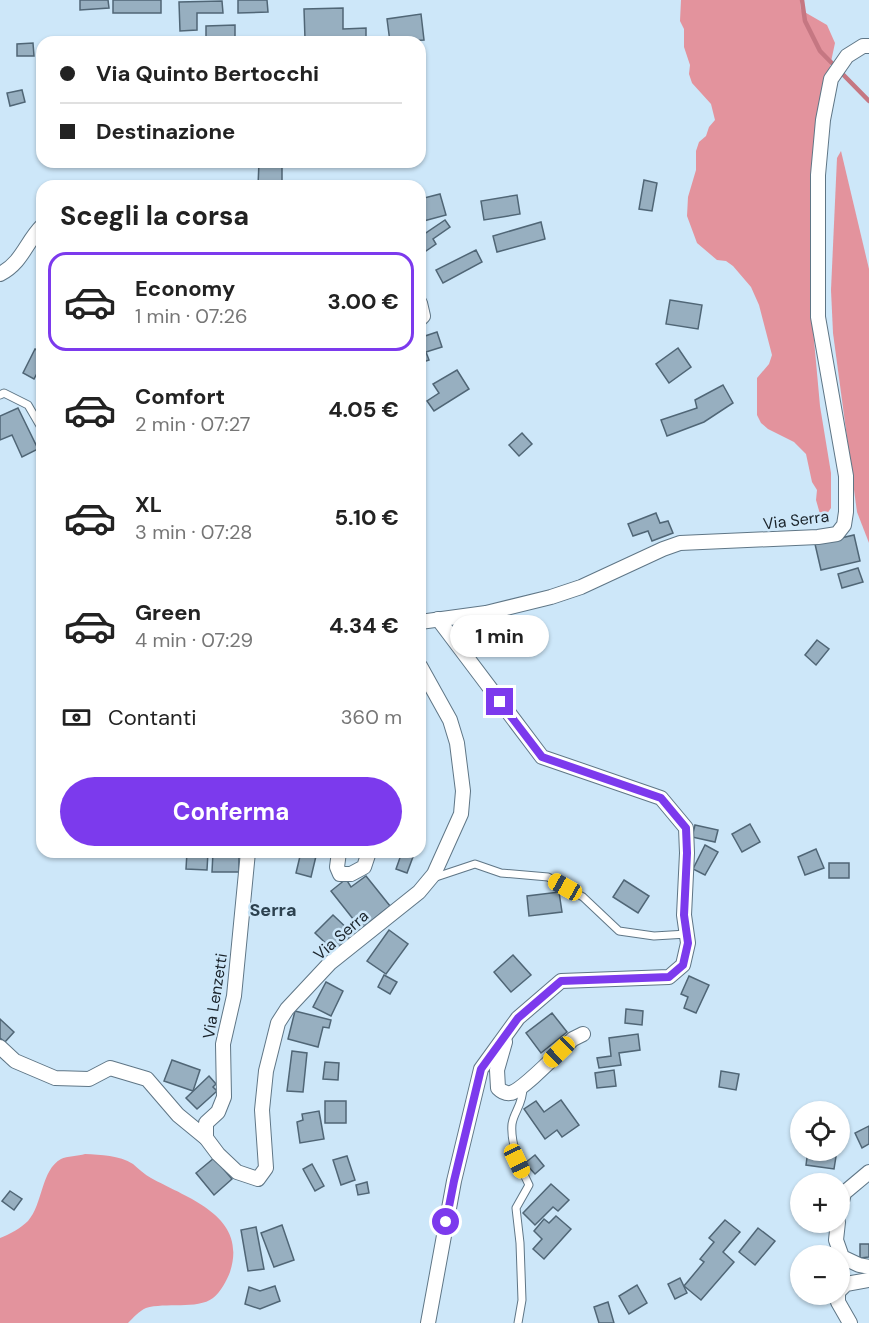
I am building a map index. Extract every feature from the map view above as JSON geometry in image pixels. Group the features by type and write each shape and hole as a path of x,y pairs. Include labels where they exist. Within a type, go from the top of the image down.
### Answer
{"street":[{"name":"Via Serra","path":"426,621 486,613 551,597 581,587 680,543 818,537 837,534 844,525 846,476 818,317 818,175 823,120 831,78 847,56 869,45"},
{"path":"0,274 9,269 36,235"},
{"path":"428,1323 454,1181 481,1069 518,1018 561,981 669,977 683,965 688,943 684,915 686,828 661,798 542,757 438,619"},
{"name":"Via Serra","path":"206,1138 218,1154 237,1172 258,1179 266,1168 262,1110 266,1071 278,1023 287,1009 330,963 406,904 430,879 461,814 463,791 457,743 450,720 426,677"},
{"name":"Via Lenzetti","path":"206,1138 206,1123 218,1112 224,1097 223,1044 234,996 247,858"},
{"path":"338,858 337,867 340,874 351,874 364,867 367,858"},
{"path":"508,1031 497,1070 498,1088 510,1093 523,1087 573,1039 583,1034"},
{"path":"0,1047 15,1061 55,1078 89,1079 110,1068 147,1079 178,1115 206,1138"},
{"path":"850,1188 869,1172"},
{"path":"837,1233 836,1240 842,1257 869,1267"},
{"path":"850,1283 869,1280"},
{"path":"840,1305 850,1323"}],"lane":[{"path":"0,395 4,393 28,405 36,419"},
{"path":"430,879 475,864 501,873 548,877 583,897 619,931 654,936 687,934"},
{"path":"518,1323 522,1300 516,1208 529,1185 517,1161 512,1123 523,1099 523,1087"}],"shaded area":[{"path":"681,0 800,0 801,10 827,25 835,43 829,71 811,307 820,406 831,473 831,508 822,521 816,500 817,490 812,482 806,454 794,442 768,429 757,415 757,378 769,364 772,355 759,305 751,287 733,266 726,261 717,260 697,243 687,216 688,197 696,170 696,151 699,142 706,136 715,120 711,104 692,83 689,74 690,65 684,47 684,29 680,21"},
{"path":"841,151 869,269 869,543 857,512 833,333 831,290 837,158"},
{"path":"85,1154 110,1156 128,1161 149,1177 197,1202 223,1223 231,1237 233,1253 229,1275 216,1296 198,1304 146,1308 128,1323 0,1323 0,1238 15,1231 28,1221 37,1206 54,1164 63,1158"}],"building":[{"path":"80,0 108,0 109,8 80,10"},
{"path":"113,0 161,0 161,13 113,13"},
{"path":"238,0 267,0 268,12 238,13"},
{"path":"222,1 223,13 197,13 197,30 180,31 179,2"},
{"path":"343,8 343,29 366,28 366,36 305,36 304,9"},
{"path":"421,14 424,36 389,36 387,19"},
{"path":"235,25 235,36 206,36 206,26"},
{"path":"33,43 34,56 17,56 17,44"},
{"path":"22,90 25,102 10,106 7,93"},
{"path":"259,168 282,168 282,180 258,180"},
{"path":"644,180 657,183 652,211 639,209"},
{"path":"440,194 446,215 426,220 426,198"},
{"path":"517,195 520,214 484,220 481,201"},
{"path":"445,220 450,227 433,239 436,244 426,251 426,233"},
{"path":"541,222 545,239 497,252 493,236"},
{"path":"476,250 482,262 443,283 436,270"},
{"path":"670,300 702,305 698,329 666,324"},
{"path":"437,332 442,347 426,352 426,336"},
{"path":"678,348 691,367 669,383 656,364"},
{"path":"35,349 36,375 34,379 23,373"},
{"path":"457,370 469,389 434,411 427,401 439,393 433,384"},
{"path":"723,385 733,403 704,422 667,436 661,420 697,408 695,400"},
{"path":"18,408 36,445 36,450 22,457 12,435 0,440 0,416"},
{"path":"522,433 532,444 519,456 509,445"},
{"path":"656,513 660,523 668,521 673,533 652,541 648,531 633,536 628,524"},
{"path":"854,535 860,561 821,570 815,544"},
{"path":"858,568 863,582 842,588 838,574"},
{"path":"817,640 829,649 816,665 805,655"},
{"path":"750,824 760,842 742,852 732,834"},
{"path":"695,825 718,830 715,842 692,837"},
{"path":"705,845 718,852 705,875 693,869"},
{"path":"816,849 824,868 805,875 798,857"},
{"path":"187,858 208,858 207,870 186,869"},
{"path":"213,858 239,858 239,872 212,872"},
{"path":"300,858 316,858 311,877 296,873"},
{"path":"400,858 413,858 407,873 396,869"},
{"path":"829,863 849,863 849,878 829,878"},
{"path":"366,876 390,906 361,929 331,891 346,879 351,887"},
{"path":"624,880 649,896 638,913 613,897"},
{"path":"559,892 562,912 529,916 527,896"},
{"path":"333,915 353,934 335,952 315,933"},
{"path":"389,930 408,944 386,974 367,961"},
{"path":"513,955 531,975 511,992 494,972"},
{"path":"384,975 397,982 390,994 378,987"},
{"path":"689,976 709,985 696,1013 684,1008 688,997 681,994"},
{"path":"326,982 343,991 331,1016 313,1007"},
{"path":"626,1009 643,1011 642,1025 625,1023"},
{"path":"295,1011 331,1020 329,1028 323,1027 318,1047 288,1039"},
{"path":"552,1013 567,1032 541,1053 526,1033"},
{"path":"0,1019 14,1032 5,1042 0,1038"},
{"path":"638,1034 640,1050 619,1053 621,1065 599,1068 597,1058 611,1056 609,1038"},
{"path":"292,1051 307,1053 303,1092 287,1091"},
{"path":"172,1060 200,1070 193,1091 164,1081"},
{"path":"325,1062 339,1063 338,1080 323,1079"},
{"path":"614,1070 616,1086 597,1088 595,1073"},
{"path":"721,1071 739,1074 736,1090 719,1087"},
{"path":"209,1076 216,1084 213,1087 217,1091 197,1109 186,1098"},
{"path":"561,1100 579,1125 562,1137 557,1130 545,1139 524,1109 536,1101 544,1112"},
{"path":"325,1101 346,1101 346,1123 325,1123"},
{"path":"319,1111 324,1139 300,1143 297,1122 303,1120 302,1114"},
{"path":"869,1126 869,1144 862,1148 855,1133"},
{"path":"535,1155 544,1166 535,1174 525,1163"},
{"path":"347,1156 355,1180 341,1185 333,1160"},
{"path":"214,1158 232,1179 214,1195 196,1173"},
{"path":"807,1161 835,1161 834,1169 806,1165"},
{"path":"312,1164 324,1186 315,1191 303,1169"},
{"path":"367,1182 369,1193 358,1195 356,1185"},
{"path":"551,1184 569,1200 558,1211 553,1207 535,1225 523,1213"},
{"path":"10,1191 22,1199 14,1210 2,1201"},
{"path":"556,1216 571,1229 544,1259 533,1249 542,1239 534,1231 544,1219 549,1223"},
{"path":"725,1220 740,1232 723,1252 734,1262 701,1300 684,1286 704,1262 700,1259 714,1242 709,1238"},
{"path":"282,1225 294,1260 274,1267 261,1233"},
{"path":"256,1227 264,1269 248,1271 241,1230"},
{"path":"758,1228 775,1241 755,1265 739,1252"},
{"path":"860,1244 869,1244 869,1257 860,1258"},
{"path":"680,1278 687,1293 675,1299 668,1284"},
{"path":"637,1285 647,1303 629,1314 619,1296"},
{"path":"275,1286 280,1301 260,1309 245,1304 249,1287 260,1291"},
{"path":"608,1302 614,1323 599,1323 594,1307"}],"waterway":[{"path":"802,0 805,21 820,51 869,101"}],"district":[{"name":"Serra","path":"273,910"}],"route":[{"path":"446,1222 481,1069 518,1018 561,981 669,977 683,965 688,943 684,915 686,828 661,798 542,757 500,702"}]}
